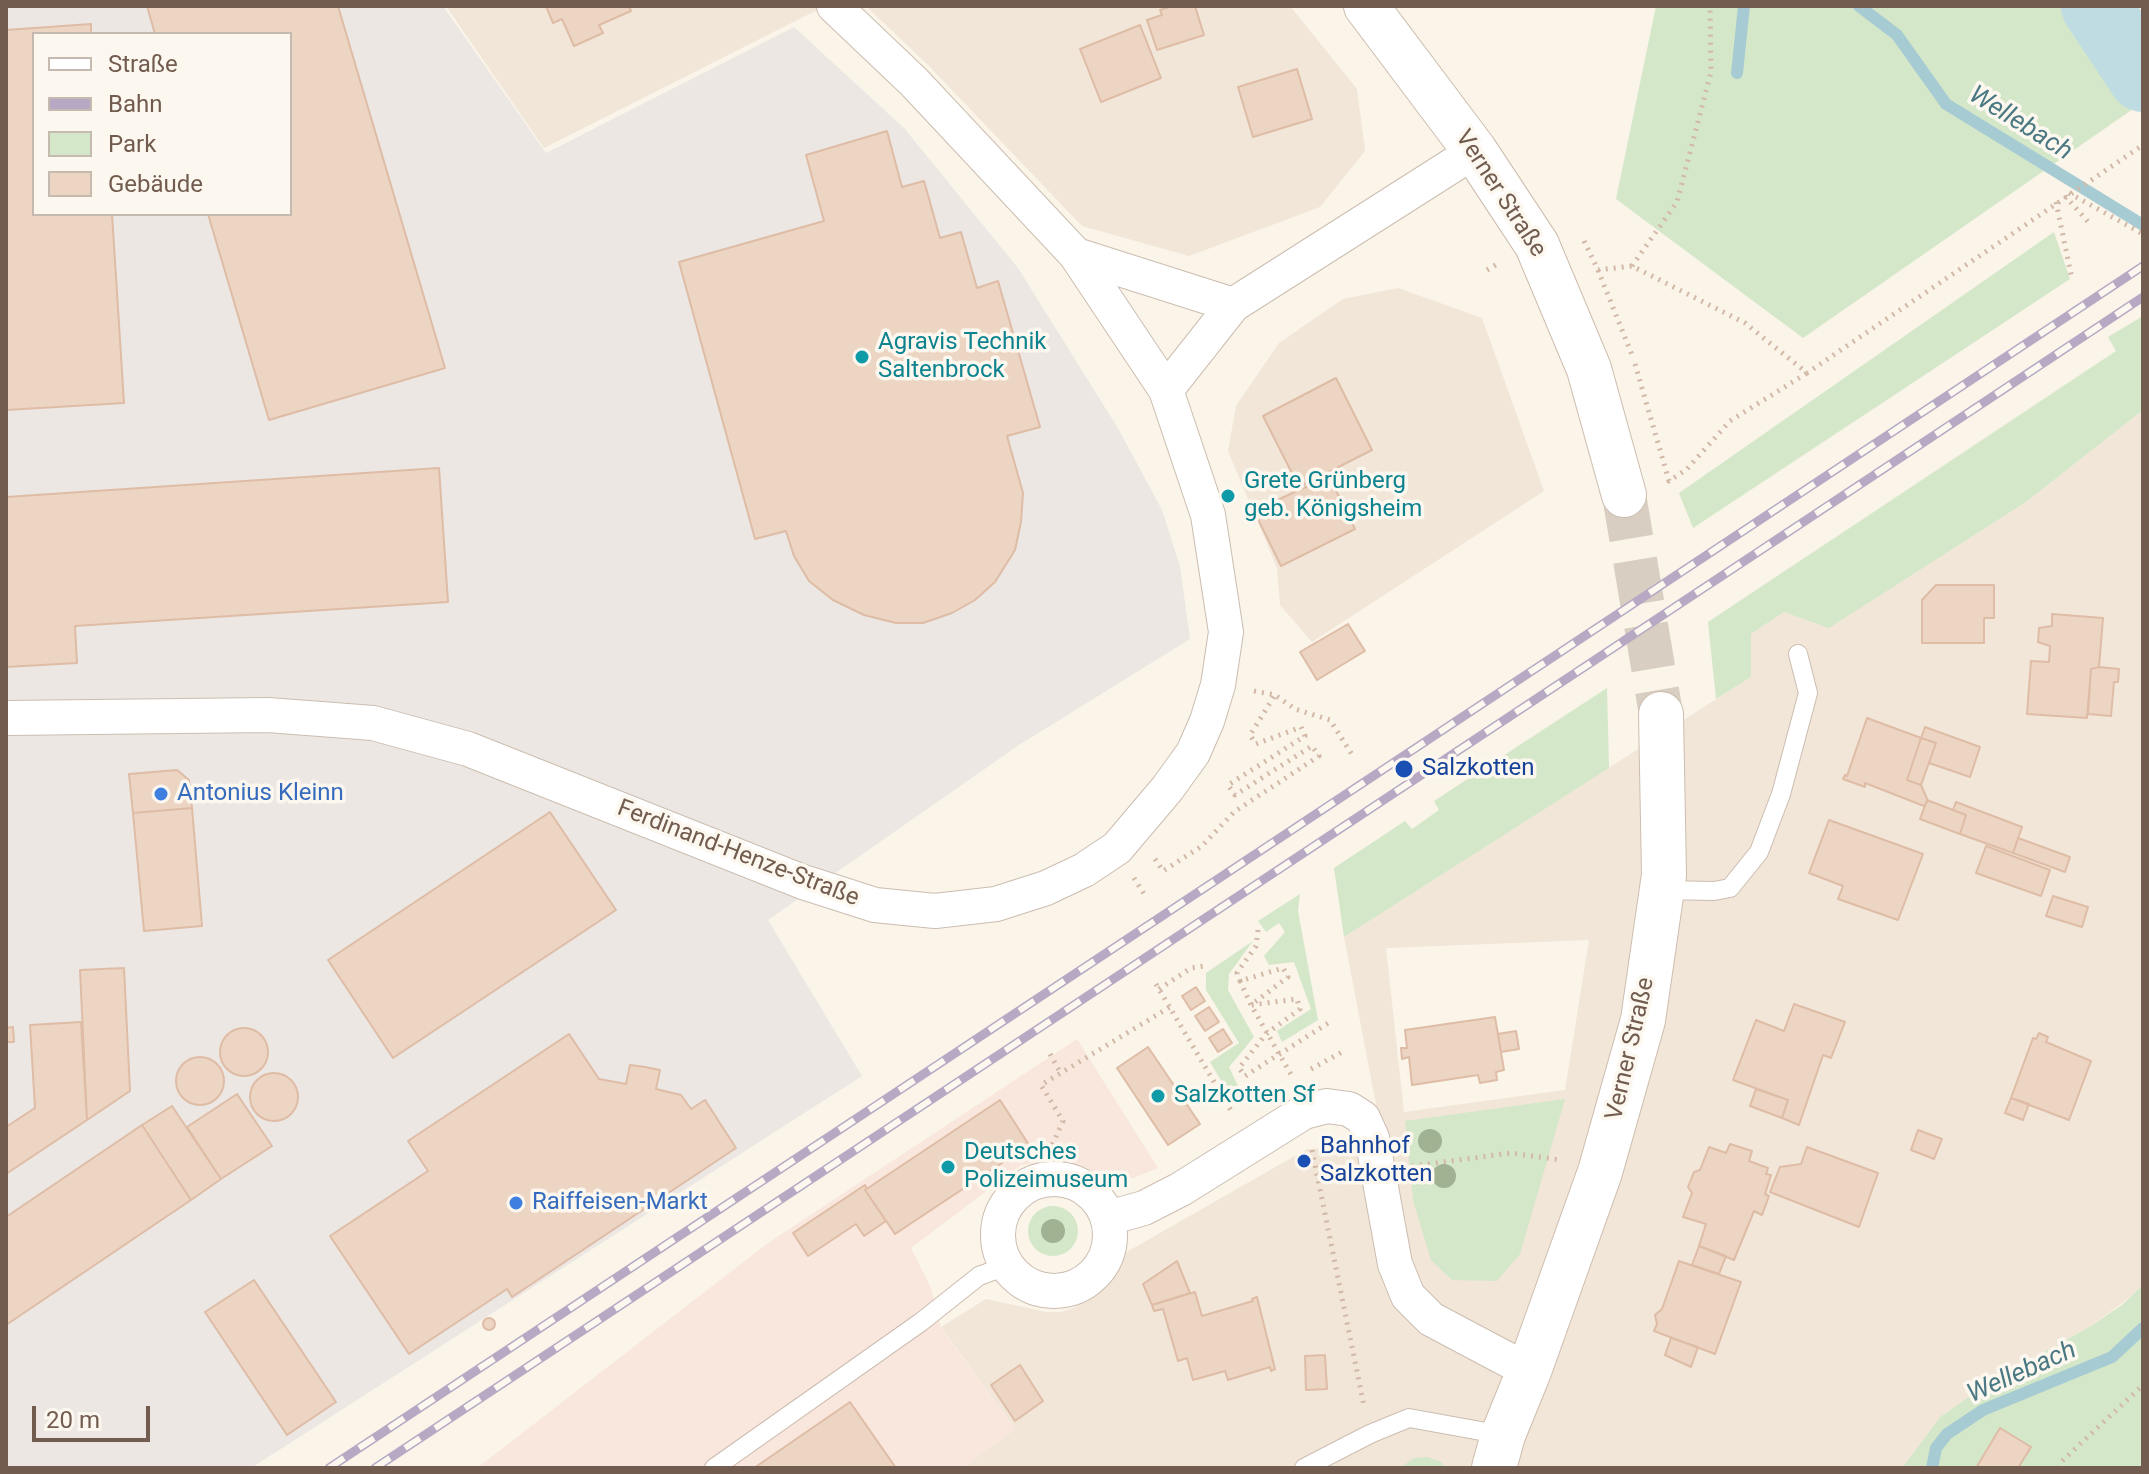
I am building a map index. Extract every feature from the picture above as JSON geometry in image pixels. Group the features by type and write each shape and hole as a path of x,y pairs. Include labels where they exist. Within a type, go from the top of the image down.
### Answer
{"main road":[{"name":"Verner Straße","path":"1366,6 1475,151 1537,245 1589,369 1624,495"},
{"name":"Verner Straße","path":"1498,1452 1600,1172 1643,1020 1664,875 1661,714"}],"street":[{"path":"834,6 914,82 1076,255 1233,305"},
{"path":"1166,390 1233,305 1475,151"},
{"name":"Ferdinand-Henze-Straße","path":"6,718 268,715 373,723 468,749 803,882 875,905 935,911 996,904 1046,888 1084,870 1117,848 1193,753 1218,685 1226,632 1208,515 1166,390 1076,255"},
{"path":"1108,1218 1144,1208 1181,1189 1304,1112 1327,1106 1349,1109 1363,1118 1372,1138 1395,1264 1408,1296 1431,1319 1529,1371"},
{"path":"1054,1178 1071,1181 1087,1189 1100,1202 1108,1218 1111,1236 1108,1254 1099,1269 1078,1286 1052,1292 1034,1288 1018,1279 1006,1266 999,1251 997,1233 1000,1216 1014,1195 1036,1181 1054,1178"}],"lane":[{"path":"1662,890 1714,891 1730,888 1759,852 1781,794 1808,693 1798,654"},
{"path":"714,1468 921,1322 979,1276 1006,1266"},
{"path":"1304,1468 1409,1418 1498,1452"}],"path":[{"path":"1632,266 1677,202 1711,72 1710,6"},
{"path":"1669,481 1687,469 1730,421 1807,373 2143,145"},
{"path":"2067,194 2091,225"},
{"path":"2067,194 2143,234"},
{"path":"2056,202 2072,279"},
{"path":"1487,270 1576,224 1598,270 1632,266 1745,323 1807,373"},
{"path":"1218,685 1275,695 1295,709 1330,720 1353,756"},
{"path":"1163,871 1202,846 1234,812 1319,756 1312,746 1235,795 1228,785 1305,736 1301,727 1256,744 1250,735 1275,695"},
{"path":"1258,930 1256,946 1237,973 1266,1034 1294,1079 1304,1112 1370,1434"},
{"path":"1204,966 1191,968 1157,987 1234,1114"},
{"path":"1240,981 1283,968 1288,977 1251,1005"},
{"path":"1251,1005 1297,999 1300,1009 1266,1034 1239,1068 1245,1076 1333,1020"},
{"path":"1036,1181 1063,1121 1057,1105 1038,1087 1170,1007"},
{"path":"1050,1054 1060,1072"},
{"path":"1412,1166 1511,1153 1553,1158"},
{"path":"2059,1468 2061,1462 2143,1385"}],"shaded area":[{"path":"6,6 443,6 546,153 794,27 904,128 1018,268 1119,430 1162,510 1180,566 1190,639 1019,745 768,920 862,1076 251,1468 6,1468"},
{"path":"446,6 825,6 544,148"},
{"path":"866,6 1290,6 1357,89 1365,151 1320,207 1189,256 1082,226 929,66"},
{"path":"1398,288 1482,318 1544,491 1312,642 1280,605 1277,568 1228,451 1236,406 1279,343 1343,299"},
{"path":"2143,410 2143,1285 2140,1290 2091,1326 1990,1382 1940,1417 1902,1468 962,1468 1015,1429 941,1327 986,1299 1046,1312 1061,1312 1076,1307 1109,1284 1125,1253 1307,1149 1384,1146 1344,937 1751,677 1751,634 1784,612 1830,627 2026,502","holes":["1589,940 1565,1090 1404,1112 1386,948"]},
{"path":"1077,1039 1158,1168 1119,1181 1106,1180 1051,1161 1021,1165 911,1248 931,1288 941,1328 1015,1429 962,1468 477,1468 768,1243"}],"green space":[{"path":"1656,6 2088,6 2143,87 2143,102 1803,338 1616,199"},
{"path":"2054,232 2070,279 1693,528 1679,493"},
{"path":"2143,316 2143,410 2026,502 1829,628 1784,612 1751,634 1751,677 1716,699 1708,622 2116,351 2108,337"},
{"path":"1607,688 1609,768 1344,937 1334,868 1405,821 1412,829 1439,810 1434,801"},
{"path":"1300,894 1298,911 1318,1020 1282,1042 1277,1031 1311,1009 1294,962 1269,965 1264,956 1285,932 1279,923 1266,932 1258,921"},
{"path":"1253,941 1229,974 1228,990 1254,1037 1229,1067 1238,1086 1228,1092 1210,1062 1239,1043 1206,990 1206,973"},
{"path":"1565,1099 1520,1254 1497,1281 1452,1280 1431,1260 1413,1200 1405,1121"},
{"path":"1053,1206 1071,1213 1078,1231 1071,1249 1053,1256 1035,1249 1028,1231 1035,1213"},
{"path":"2143,1285 2143,1468 1902,1468 1940,1417 1990,1382 2091,1326 2122,1305"},
{"path":"1428,1457 1441,1462 1445,1468 1400,1468 1414,1458"}],"building":[{"path":"147,6 338,6 445,368 269,420 209,216 292,216 292,32 154,32"},
{"path":"546,6 629,6 631,11 599,25 603,33 574,46 562,19 553,23"},
{"path":"1172,6 1195,6 1204,35 1157,50 1147,20 1162,15 1160,10"},
{"path":"91,24 91,32 32,32 32,216 112,216 124,403 6,410 6,30"},
{"path":"1140,25 1161,78 1101,102 1080,49"},
{"path":"1297,69 1312,119 1253,137 1238,87"},
{"name":"Agravis Technik Saltenbrock","path":"887,131 902,187 924,181 940,238 961,232 977,288 998,281 1040,427 1007,436 1023,493 1015,550 995,582 975,600 952,613 923,623 896,623 864,615 833,600 809,581 794,556 786,531 755,539 679,262 824,221 806,155"},
{"path":"1336,378 1372,450 1299,487 1263,416"},
{"path":"439,468 448,602 75,626 77,663 6,667 6,497"},
{"path":"1329,476 1355,529 1281,566 1254,511"},
{"path":"1936,585 1994,585 1994,618 1984,618 1984,643 1922,643 1922,600"},
{"path":"2052,614 2103,618 2099,667 2091,669 2087,718 2027,714 2031,661 2049,662 2050,646 2038,642 2039,628 2052,626"},
{"path":"1348,624 1365,651 1317,680 1300,652"},
{"path":"2091,669 2119,669 2118,682 2114,682 2111,716 2088,714"},
{"path":"1867,718 1921,738 1907,780 1921,785 1928,801 1924,806 1865,783 1865,787 1843,779 1847,776"},
{"path":"1925,727 1980,747 1970,777 1929,763 1936,743 1921,738"},
{"path":"1921,738 1936,743 1921,785 1907,780"},
{"name":"Antonius Kleinn","path":"177,770 189,780 192,808 133,813 129,774"},
{"path":"1927,800 1966,815 1960,834 1920,819"},
{"path":"1956,802 2022,827 2013,853 1960,834 1966,815 1953,810"},
{"path":"192,808 202,926 144,931 133,813"},
{"path":"550,812 616,910 393,1058 328,960"},
{"path":"1829,820 1923,854 1898,920 1838,899 1843,886 1809,873"},
{"path":"2018,838 2070,857 2065,872 2013,853"},
{"path":"1986,846 2050,870 2041,896 1976,873"},
{"path":"2053,896 2088,907 2082,927 2046,916"},
{"path":"124,968 130,1091 87,1120 80,970"},
{"path":"1196,987 1205,1001 1191,1010 1182,996"},
{"path":"1794,1004 1845,1022 1831,1058 1823,1055 1799,1125 1782,1118 1788,1100 1733,1080 1756,1020 1784,1031"},
{"path":"1209,1007 1219,1022 1205,1031 1195,1016"},
{"path":"1495,1017 1504,1070 1496,1072 1497,1080 1480,1083 1478,1075 1412,1085 1409,1057 1402,1059 1401,1048 1407,1048 1405,1030"},
{"path":"81,1022 87,1120 6,1174 6,1127 35,1108 30,1025"},
{"path":"13,1027 14,1042 6,1042 6,1028"},
{"path":"244,1028 261,1035 268,1052 261,1069 244,1076 227,1069 220,1052 227,1035"},
{"path":"1223,1029 1232,1043 1218,1052 1209,1038"},
{"path":"1516,1031 1519,1049 1501,1052 1498,1034"},
{"path":"2039,1033 2048,1037 2046,1042 2091,1061 2069,1120 2011,1098 2033,1038 2036,1039"},
{"name":"Raiffeisen-Markt","path":"569,1034 599,1079 626,1084 630,1065 645,1067 660,1070 656,1089 681,1095 691,1109 705,1100 736,1148 512,1297 507,1289 409,1354 330,1236 428,1171 408,1141"},
{"name":"Salzkotten Sf","path":"1148,1047 1200,1124 1168,1145 1117,1068"},
{"path":"200,1057 217,1064 224,1081 217,1098 200,1105 183,1098 176,1081 183,1064"},
{"path":"274,1073 291,1080 298,1097 291,1114 274,1121 257,1114 250,1097 257,1080"},
{"path":"1756,1089 1788,1100 1782,1118 1750,1106"},
{"path":"237,1094 272,1146 221,1179 187,1127"},
{"path":"2011,1098 2029,1104 2023,1120 2005,1113"},
{"name":"Deutsches Polizeimuseum","path":"1000,1100 1029,1145 895,1234 865,1190"},
{"path":"172,1106 221,1179 191,1200 142,1125"},
{"path":"142,1125 191,1200 6,1325 6,1217"},
{"path":"1918,1130 1942,1139 1934,1159 1911,1150"},
{"path":"1730,1144 1752,1151 1749,1161 1768,1168 1766,1174 1771,1175 1765,1194 1769,1196 1762,1215 1754,1211 1734,1260 1699,1246 1706,1224 1683,1217 1692,1193 1688,1187 1694,1172 1700,1170 1709,1147 1726,1153"},
{"path":"1807,1147 1878,1173 1859,1227 1770,1192 1780,1167 1801,1164"},
{"path":"865,1185 865,1190 886,1221 864,1236 856,1224 808,1256 793,1233"},
{"path":"1699,1246 1726,1256 1719,1274 1692,1265"},
{"path":"1177,1261 1190,1293 1152,1305 1143,1284"},
{"path":"1679,1261 1741,1282 1715,1354 1654,1331 1657,1324 1655,1315 1662,1309"},
{"path":"254,1280 336,1402 287,1435 205,1312"},
{"path":"1195,1292 1202,1316 1253,1301 1257,1297 1275,1369 1271,1371 1270,1367 1228,1380 1225,1371 1193,1380 1187,1358 1178,1361 1163,1309 1154,1311 1152,1305"},
{"path":"489,1318 495,1324 489,1330 483,1324"},
{"path":"1671,1338 1698,1347 1691,1367 1665,1355"},
{"path":"1325,1355 1327,1389 1306,1390 1305,1356"},
{"path":"1020,1365 1043,1401 1015,1421 991,1385"},
{"path":"850,1402 896,1468 754,1468"},
{"path":"2000,1428 2031,1447 2018,1468 1976,1468"}],"waterway":[{"path":"1737,73 1744,6"},
{"name":"Wellebach","path":"1859,6 1897,35 1946,104 2143,225"},
{"path":"2096,6 2143,77"},
{"name":"Wellebach","path":"1932,1468 1936,1448 1947,1434 1983,1410 2112,1357 2143,1328"}],"tunnel":[{"path":"1624,495 1661,714"}],"railway":[{"path":"329,1468 2143,266"},
{"path":"375,1468 2143,297"}],"place":[{"name":"Agravis Technik Saltenbrock","path":"862,357"},
{"name":"Grete Grünberg geb. Königsheim","path":"1228,496"},
{"name":"Salzkotten","path":"1404,769"},
{"name":"Antonius Kleinn","path":"161,794"},
{"name":"Salzkotten Sf","path":"1158,1096"},
{"name":"Bahnhof Salzkotten","path":"1304,1161"},
{"name":"Deutsches Polizeimuseum","path":"948,1167"},
{"name":"Raiffeisen-Markt","path":"516,1203"}]}
